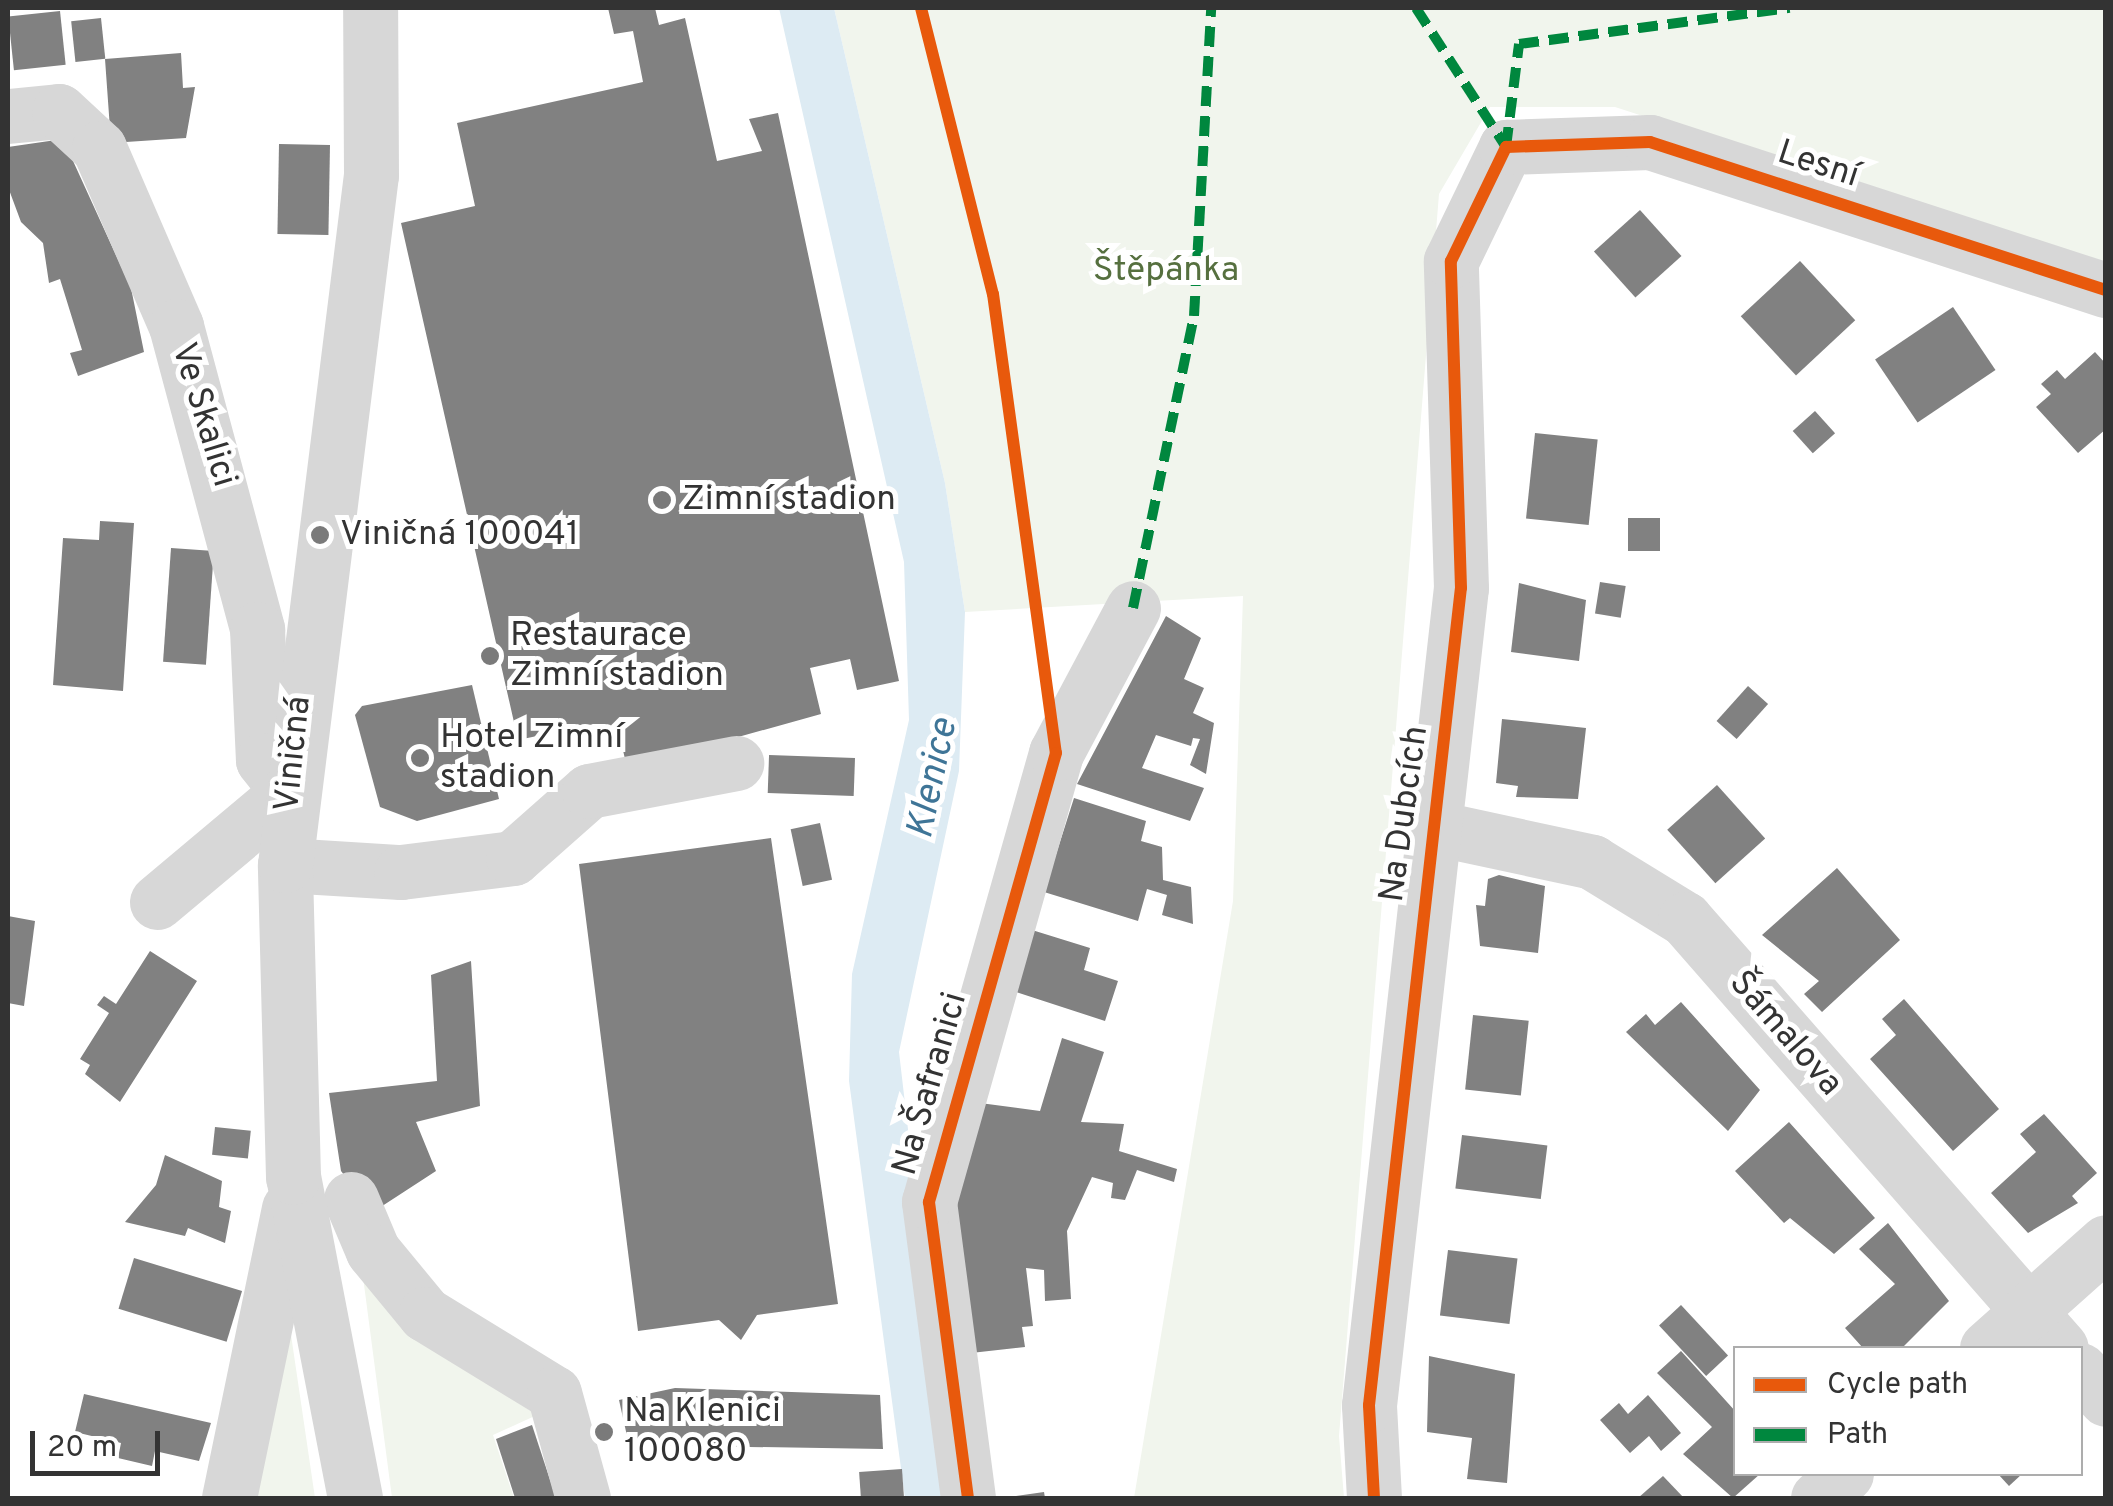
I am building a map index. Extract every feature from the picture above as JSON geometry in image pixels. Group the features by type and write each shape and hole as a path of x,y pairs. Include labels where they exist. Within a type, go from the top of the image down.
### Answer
{"street":[{"name":"Viničná","path":"355,1498 293,1177 286,865 288,792 371,174 370,8"},
{"name":"Ve Skalici","path":"8,116 59,112 98,148 176,326 258,629 263,760 288,792"},
{"name":"Lesní","path":"1506,147 1650,142 2106,290"},
{"name":"Na Dubcích","path":"1374,1498 1369,1405 1415,943 1440,829 1461,588 1451,261 1506,147"},
{"name":"Na Šafranici","path":"968,1498 929,1202 1056,753 1132,608"},
{"path":"286,865 401,872 512,858 589,791 736,763"},
{"path":"157,902 288,792"},
{"name":"Šámalova","path":"1440,829 1592,862 1685,920 2045,1330"},
{"path":"229,1498 293,1177"},
{"path":"351,1199 374,1251 425,1314 554,1393 583,1498"},
{"path":"1993,1346 2045,1330 2106,1242"},
{"path":"2083,1373 2106,1399"},
{"path":"1818,1498 1844,1476"}],"green space":[{"name":"Štěpánka","path":"834,8 2105,8 2105,266 1615,107 1490,107 1439,194 1339,1436 1344,1498 1134,1498 1233,901 1243,596 965,612 945,483"},
{"path":"363,1277 416,1338 537,1415 493,1435 514,1498 392,1498"},
{"path":"290,1328 315,1498 251,1498"}],"water":[{"name":"Klenice","path":"779,8 834,8 945,483 965,612 959,771 899,1052 951,1498 905,1498 849,1081 852,974 909,720 904,562"}],"building":[{"name":"Zimní stadion","path":"608,8 655,8 659,25 685,18 717,161 762,151 749,119 778,113 899,681 857,690 850,659 810,668 821,714 627,768 620,737 598,742 594,724 518,740 401,223 475,206 457,123 643,82 633,31 614,34"},
{"path":"60,11 66,65 14,70 8,16"},
{"path":"101,18 105,59 75,62 71,21"},
{"path":"181,53 183,88 195,87 186,138 111,143 105,59"},
{"path":"63,139 131,288 144,352 78,376 70,353 82,350 60,279 49,283 43,243 21,222 8,187 8,147"},
{"path":"279,144 330,145 328,235 277,234"},
{"path":"1640,210 1681,256 1635,298 1594,251"},
{"path":"1800,261 1855,320 1796,375 1741,316"},
{"path":"1953,307 1995,370 1918,423 1875,360"},
{"path":"2095,352 2106,364 2106,429 2078,453 2036,407 2051,394 2041,384 2057,370 2065,379"},
{"path":"1815,411 1835,433 1813,453 1793,431"},
{"path":"1535,433 1598,440 1589,525 1526,519"},
{"path":"1628,518 1660,518 1660,551 1628,551"},
{"path":"100,521 134,523 123,691 53,685 63,538 99,540"},
{"path":"171,548 214,551 206,665 163,662"},
{"path":"1600,582 1626,586 1621,618 1595,614"},
{"path":"1519,583 1586,600 1579,661 1511,652"},
{"path":"1166,616 1201,638 1184,679 1204,688 1193,713 1214,723 1206,774 1190,765 1200,739 1193,738 1191,746 1156,735 1142,768 1204,788 1190,821 1077,784"},
{"path":"472,685 499,799 417,821 380,807 355,715 362,706"},
{"path":"1748,686 1768,704 1737,739 1717,721"},
{"path":"1502,719 1586,728 1578,799 1516,797 1518,786 1496,783"},
{"path":"769,755 855,758 854,796 768,793"},
{"path":"1717,785 1765,839 1715,883 1667,830"},
{"path":"1074,798 1146,821 1141,841 1162,847 1163,880 1191,887 1193,924 1162,915 1167,895 1147,889 1138,921 1044,892"},
{"path":"820,823 832,880 803,886 791,829"},
{"path":"771,838 838,1304 757,1315 741,1340 719,1320 638,1331 579,864"},
{"path":"1837,868 1900,940 1822,1012 1804,994 1819,981 1762,935"},
{"path":"1499,875 1545,886 1538,953 1480,946 1476,905 1485,906 1488,879"},
{"path":"8,916 35,921 24,1006 8,1003"},
{"path":"1032,930 1090,948 1084,970 1118,981 1105,1021 1013,991"},
{"path":"150,951 197,981 120,1102 85,1074 90,1065 80,1059 109,1013 97,1005 104,996 116,1004"},
{"path":"471,961 480,1106 416,1122 436,1171 373,1212 341,1171 329,1093 437,1081 431,975"},
{"path":"1904,999 1999,1109 1953,1151 1870,1059 1896,1035 1882,1019"},
{"path":"1681,1002 1760,1090 1728,1131 1626,1032 1646,1014 1655,1025"},
{"path":"1473,1015 1529,1021 1521,1095 1465,1090"},
{"path":"1062,1038 1104,1052 1081,1122 1124,1124 1119,1151 1177,1169 1174,1182 1137,1170 1125,1200 1111,1198 1113,1183 1092,1177 1067,1231 1071,1299 1045,1301 1044,1270 1026,1268 1033,1326 1022,1327 1025,1347 971,1353 950,1205 980,1103 1040,1111"},
{"path":"2044,1114 2097,1173 2072,1196 2078,1203 2028,1233 1991,1193 2036,1152 2020,1134"},
{"path":"1789,1122 1875,1218 1834,1254 1790,1218 1784,1223 1735,1171"},
{"path":"215,1127 251,1131 248,1159 212,1155"},
{"path":"1462,1135 1547,1145 1541,1199 1455,1189"},
{"path":"165,1155 222,1181 219,1207 231,1211 225,1243 188,1228 185,1236 125,1222 156,1185"},
{"path":"1888,1223 1949,1301 1904,1346 1861,1346 1845,1328 1895,1284 1859,1249"},
{"path":"1448,1250 1517,1259 1509,1324 1440,1316"},
{"path":"134,1258 242,1291 227,1342 119,1309"},
{"path":"1681,1305 1728,1355 1706,1376 1659,1325"},
{"path":"1681,1351 1733,1409 1733,1476 1758,1476 1733,1498 1683,1454 1712,1427 1657,1373"},
{"path":"1429,1356 1515,1374 1507,1483 1467,1479 1472,1438 1427,1432"},
{"path":"675,1388 880,1395 883,1449 629,1445 619,1400"},
{"path":"84,1394 211,1423 199,1461 155,1451 152,1466 118,1458 121,1443 75,1432"},
{"path":"1648,1395 1681,1433 1661,1451 1649,1436 1630,1453 1600,1420 1619,1403 1628,1414"},
{"path":"532,1425 556,1498 515,1498 496,1439"},
{"path":"902,1469 904,1498 861,1498 859,1472"},
{"path":"1663,1476 1684,1498 1638,1498"},
{"path":"2000,1476 2020,1476 2009,1486"},
{"path":"1044,1492 1045,1498 1016,1498 1016,1496"}],"marked path":[{"path":"1133,608 1194,316 1211,8"},
{"path":"1416,8 1506,147"},
{"path":"1506,147 1519,44 1790,8"}],"cycle path":[{"path":"921,8 993,294 1056,753 929,1202 968,1498"},
{"path":"1374,1498 1369,1405 1461,588 1451,261 1506,147 1650,142 2106,290"}],"place":[{"name":"Zimní stadion","path":"662,500"},
{"name":"Viničná 100041","path":"320,535"},
{"name":"Restaurace Zimní stadion","path":"490,656"},
{"name":"Hotel Zimní stadion","path":"420,758"},
{"name":"Na Klenici 100080","path":"604,1432"}]}
